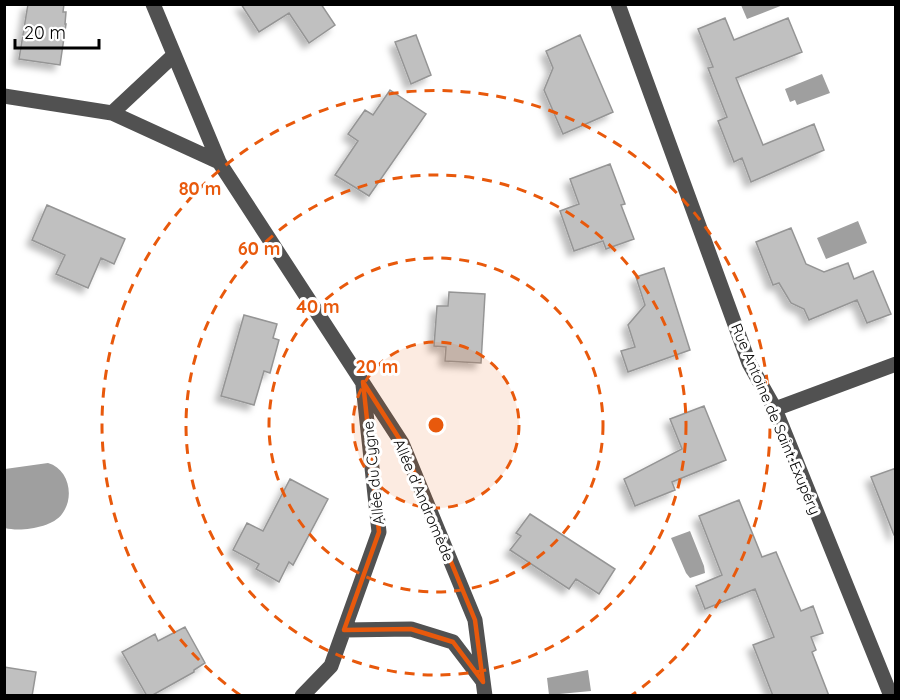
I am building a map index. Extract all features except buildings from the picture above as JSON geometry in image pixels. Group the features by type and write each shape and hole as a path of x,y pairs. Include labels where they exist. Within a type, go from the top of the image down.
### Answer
{"street":[{"name":"Allée d'Andromède","path":"153,4 219,162 402,443 475,620 484,689"},
{"name":"Rue Antoine de Saint-Exupéry","path":"618,4 749,363 775,409 891,696"},
{"path":"112,113 174,55"},
{"path":"4,96 112,113 219,162"},
{"path":"775,409 896,364"},
{"name":"Allée du Cygne","path":"302,696 331,666 379,532 363,382"},
{"path":"344,630 411,629 453,642 484,689"}],"highlighted area":[{"path":"363,382 402,443 475,620 483,682 453,642 411,629 344,630 379,532"}],"shaded area":[{"path":"783,4 747,19 741,5"},
{"path":"822,74 830,93 797,105 795,100 790,102 785,89"},
{"path":"858,221 867,243 826,259 817,238"},
{"path":"48,463 61,471 68,484 68,500 62,514 44,526 5,528 5,469"},
{"path":"690,531 705,573 690,578 671,538"},
{"path":"588,670 591,691 549,695 547,678"}]}
